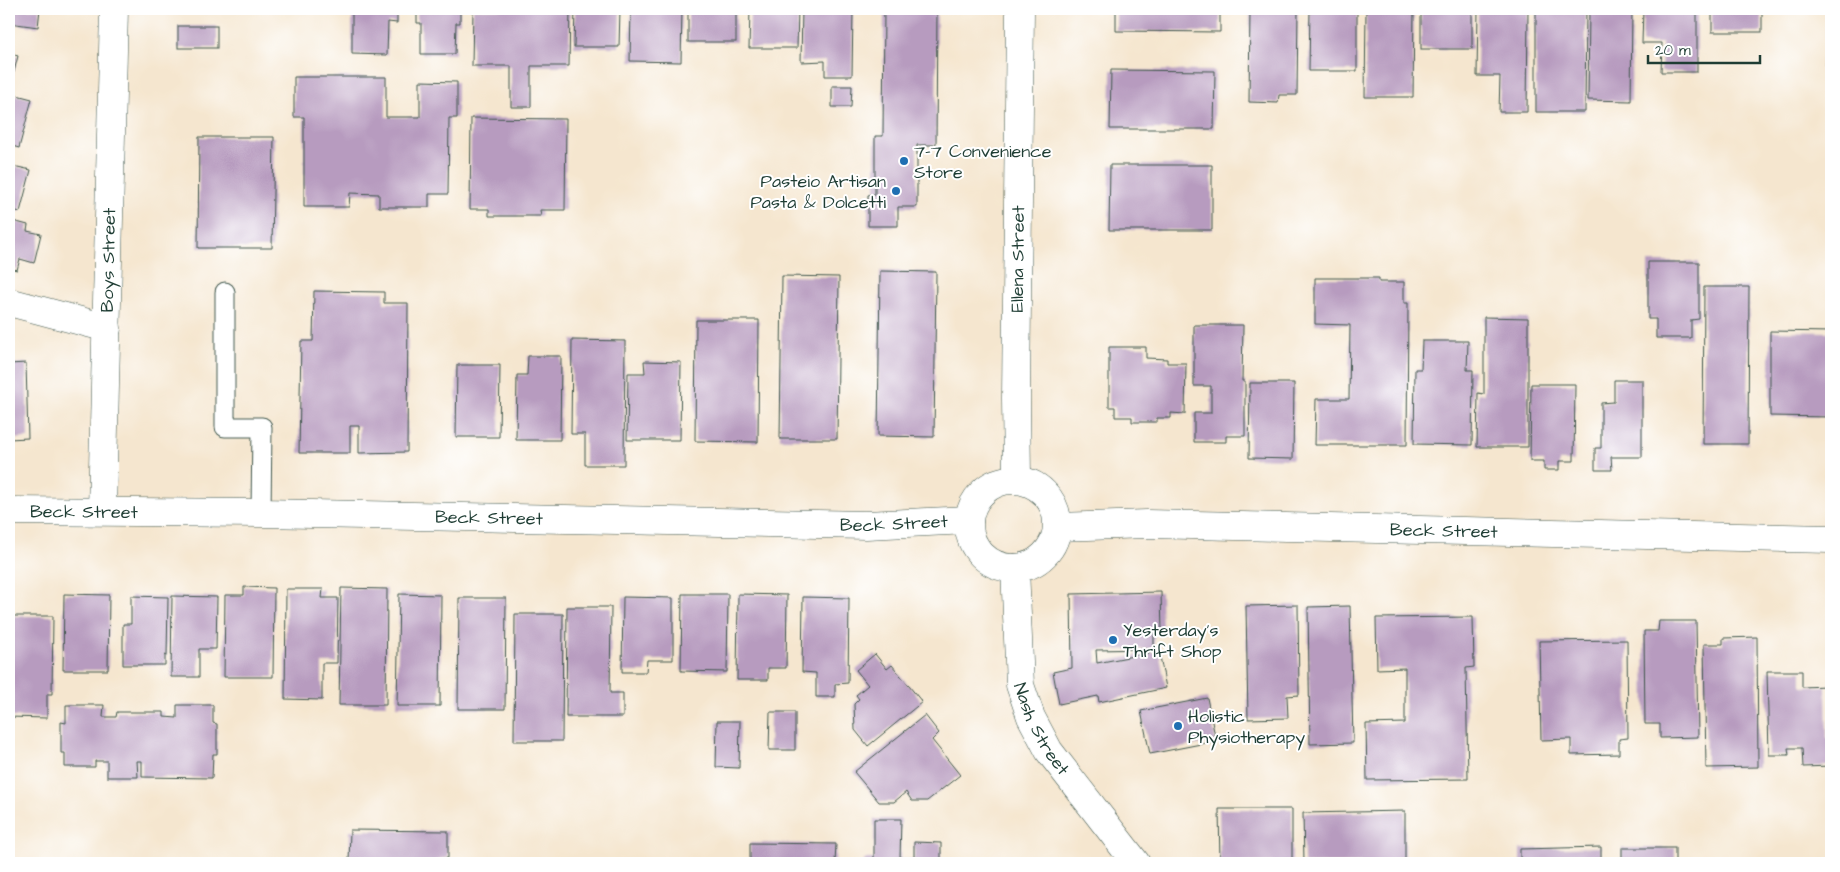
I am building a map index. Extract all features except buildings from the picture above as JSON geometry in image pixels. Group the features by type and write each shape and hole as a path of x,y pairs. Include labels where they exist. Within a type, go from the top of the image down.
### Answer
{"street":[{"name":"Boys Street","path":"102,511 114,9"},
{"name":"Ellena Street","path":"1017,479 1016,388 1020,9"},
{"path":"9,302 107,328"},
{"path":"1017,479 1031,482 1043,490 1052,500 1057,513 1058,526 1055,539 1049,551 1039,560 1028,566 1015,568 1000,566 987,559 976,549 970,535 969,520 972,507 979,495 990,486 1003,480 1017,479"},
{"name":"Beck Street","path":"9,511 261,513 866,525 969,520"},
{"name":"Beck Street","path":"1058,526 1146,524 1831,539"},
{"name":"Nash Street","path":"1015,568 1020,685 1031,718 1049,751 1136,863"}],"lane":[{"path":"225,292 225,427 262,427 261,513"}],"place":[{"name":"7-7 Convenience Store","path":"904,161"},
{"name":"Pasteio Artisan Pasta & Dolcetti","path":"896,191"},
{"name":"Yesterday's Thrift Shop","path":"1113,640"},
{"name":"Holistic Physiotherapy","path":"1178,726"}]}
